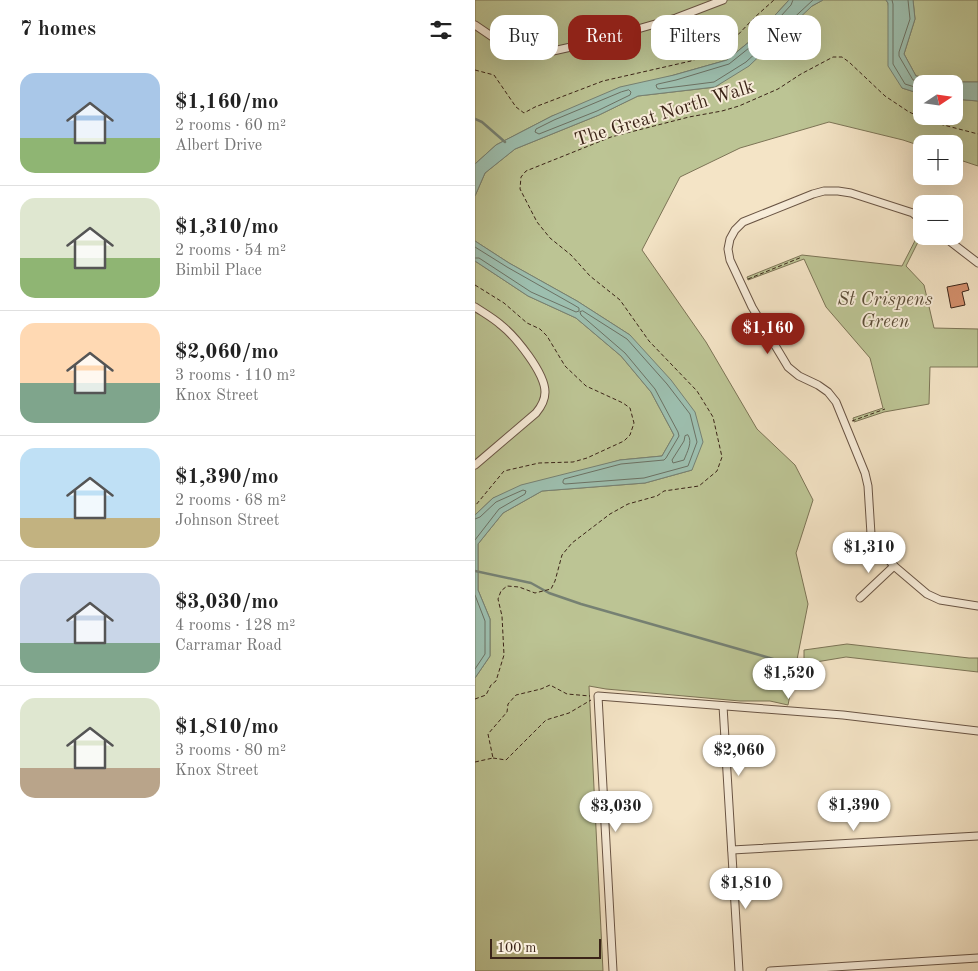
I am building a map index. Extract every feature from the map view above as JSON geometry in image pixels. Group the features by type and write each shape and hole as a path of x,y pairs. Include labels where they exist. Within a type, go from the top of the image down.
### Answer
{"street":[{"path":"475,24 512,48 525,51 553,51 659,23 723,0"},
{"path":"913,213 851,193 838,190 824,191 743,222 735,230 730,239 728,249 730,260 752,307 788,367 799,376 828,392 836,402 865,473 871,534 877,546 894,566 927,594 940,600 978,606"},
{"path":"955,245 978,263"},
{"path":"475,307 502,325 519,344 543,378 545,391 543,403 536,413 475,465"},
{"path":"860,598 894,566"},
{"path":"613,971 598,696 843,715 978,731"},
{"path":"723,706 739,971"},
{"path":"732,850 978,836"},
{"path":"770,971 978,958"}],"path":[{"path":"475,70 494,76 516,107 524,113 603,81 691,61 720,50 731,42 773,0"},
{"name":"The Great North Walk","path":"475,699 486,695 491,685 496,682 504,655 502,616 498,599 501,591 507,586 519,587 535,593 551,589 555,582 562,555 572,543 610,514 629,504 657,496 664,491 699,486 717,470 722,456 713,417 697,391 649,341 620,300 550,238 537,222 520,189 521,177 526,171 611,137 739,106 778,89 833,57 842,58 849,62 885,96 909,112 932,122 978,134"},
{"path":"740,282 803,257"},
{"path":"475,285 504,303 527,323 540,329 547,336 565,366 586,386 630,408 634,423 631,435 624,441 587,458 573,462 539,463 504,471 475,506"},
{"path":"844,424 885,409"},
{"path":"493,758 488,734 507,712 508,704 516,695 550,685 567,694 598,696"},
{"path":"475,762 493,758 506,760 546,720 569,713 598,696"}],"green space":[{"path":"475,0 789,0 775,15 748,15 748,43 738,51 738,15 651,15 651,60 727,60 674,75 552,116 496,145 475,164"},
{"path":"823,0 886,0 902,88 913,91 913,125 963,125 963,100 978,101 978,166 963,161 963,135 913,135 913,143 829,122 740,148 680,177 642,250 706,342 757,429 795,465 813,500 796,553 808,604 788,705 770,701 740,701 589,686 603,971 475,971 475,678 490,656 490,619 478,590 478,544 503,513 542,491 645,483 692,470 630,335 577,301 509,263 475,241 475,196 485,173 515,149 599,115 638,96 716,87 748,60 821,60 821,15 801,15"},
{"path":"913,0 978,0 978,82 963,82 963,75 915,75 904,54 915,19"},
{"name":"St Crispens Green","path":"913,245 916,245 906,266 924,285 934,328 978,329 978,367 930,367 929,404 884,412 854,422 853,418 883,408 870,358 826,307 804,259 748,280 747,277 802,255 902,266"},
{"path":"475,261 528,296 576,318 621,356 651,392 674,435 662,456 620,460 493,498 475,515"},
{"path":"847,644 978,658 978,672 846,657 804,664 804,650"}],"water":[{"path":"789,0 823,0 812,6 803,15 775,15"},
{"path":"886,0 913,0 915,19 904,54 915,75 913,75 913,91 902,88 888,66 888,3"},
{"path":"748,43 748,60 755,60 715,87 638,96 599,115 515,149 485,173 475,196 475,164 496,145 552,116 620,87 674,75 727,60 738,60 738,51"},
{"path":"963,82 978,82 978,101 963,100"},
{"path":"475,241 509,263 577,301 630,335 671,380 695,412 703,442 692,470 645,483 542,491 503,513 478,544 478,590 490,619 490,656 475,678 475,515 493,498 521,485 620,460 662,456 674,435 651,392 621,356 576,318 528,296 475,261"}],"building":[{"path":"967,283 969,290 962,292 965,305 951,308 947,287"}],"waterway":[{"path":"475,119 482,122 505,142"},
{"path":"475,571 531,583 549,593 581,604 796,666"}]}
